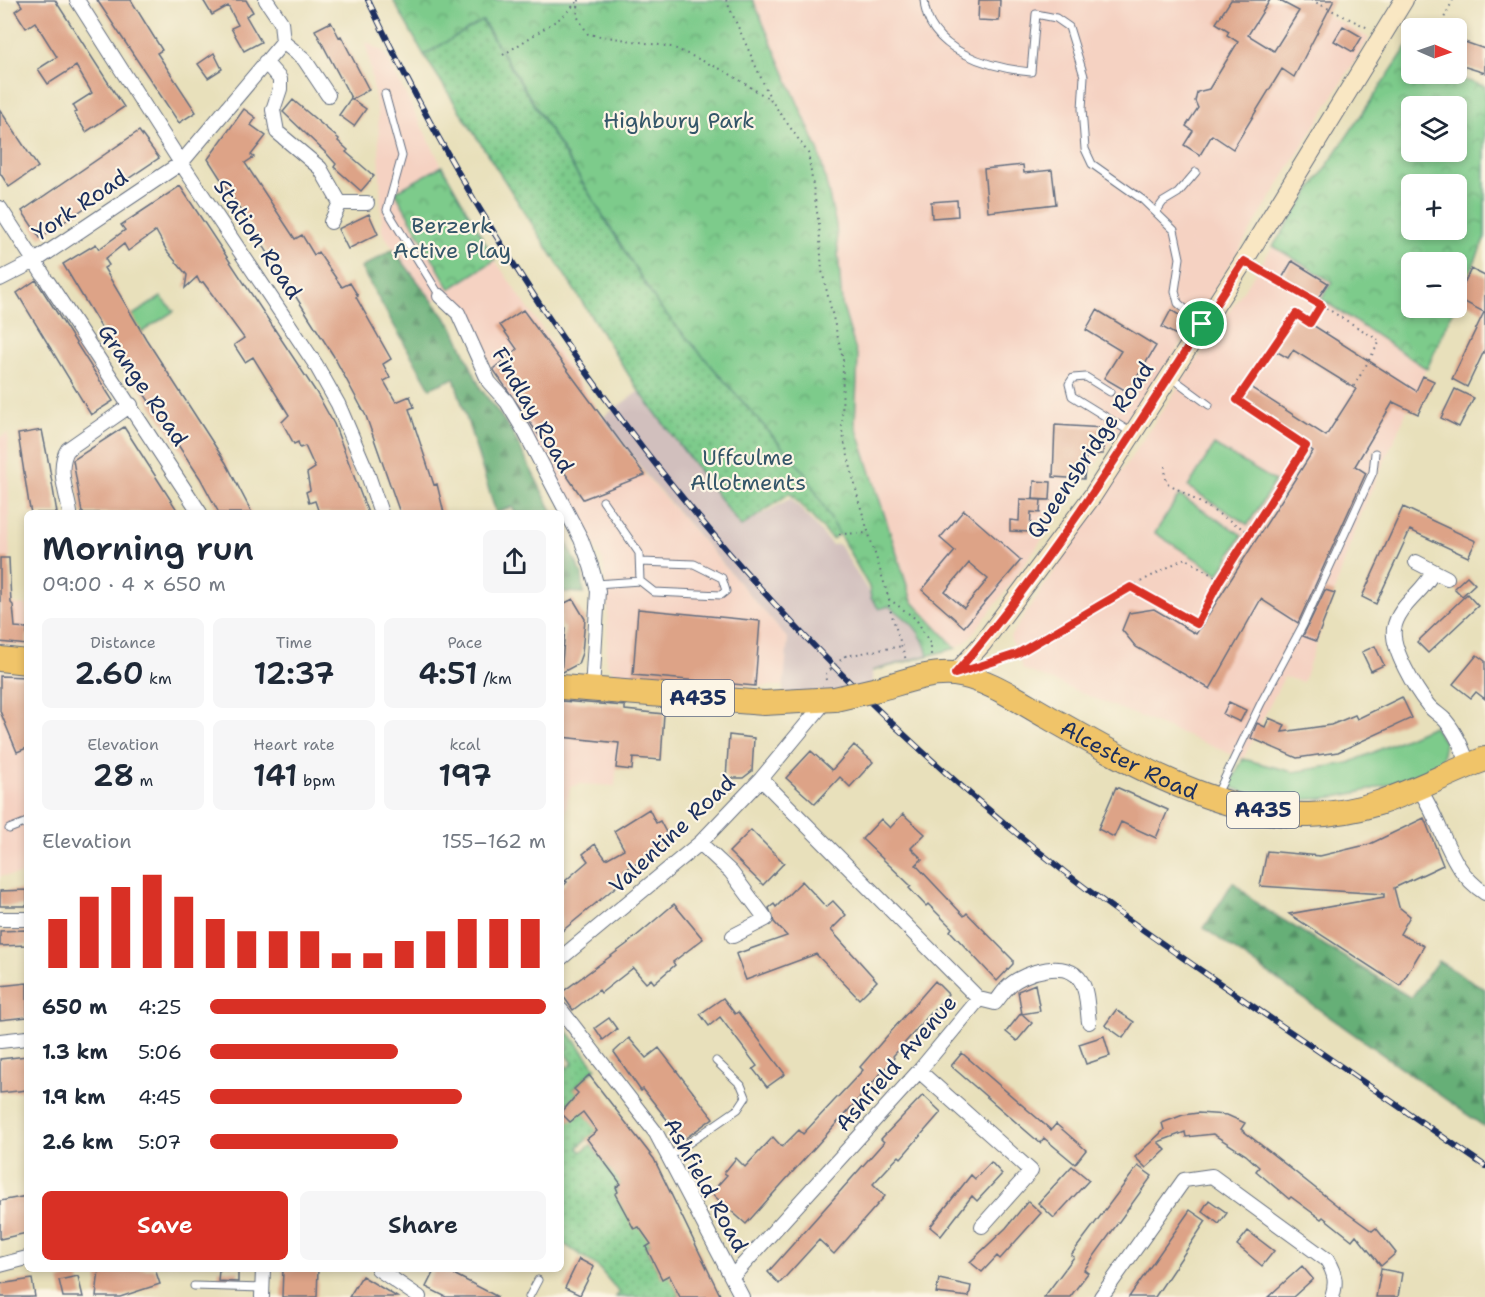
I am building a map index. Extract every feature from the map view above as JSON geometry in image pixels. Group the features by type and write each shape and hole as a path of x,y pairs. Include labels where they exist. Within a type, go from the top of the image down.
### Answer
{"highway":[{"path":"0,659 24,662"},
{"name":"A435","path":"564,687 764,703 828,700 944,674"},
{"name":"Alcester Road","path":"944,674 999,689 1115,753 1184,787 1215,798 1274,812 1308,815 1345,812 1388,802 1477,762"}],"street":[{"name":"Station Road","path":"77,0 327,384 362,459 380,510"},
{"path":"266,0 281,22 283,42 304,59 327,95"},
{"name":"Queensbridge Road","path":"944,674 982,644 1093,495 1244,261 1404,0"},
{"name":"York Road","path":"0,279 35,261 181,163 283,42"},
{"path":"265,62 280,80 280,89 273,110 277,132 320,168 340,203"},
{"path":"340,203 366,203"},
{"path":"331,222 340,203"},
{"name":"Grange Road","path":"0,208 198,510"},
{"name":"Findlay Road","path":"440,296 458,314 489,382 507,402 525,432 581,539 598,591 592,690"},
{"path":"70,510 62,464 64,455 100,425 130,405"},
{"path":"1416,562 1447,578"},
{"path":"1433,572 1427,586 1401,612 1394,630 1395,643 1418,690 1477,762"},
{"name":"Valentine Road","path":"564,956 700,843 761,779 828,700"},
{"name":"Ashfield Avenue","path":"732,1276 919,1071 979,999 761,779"},
{"path":"1419,789 1456,865 1468,882 1485,893"},
{"path":"700,843 738,881 766,919 732,936"},
{"path":"0,919 24,919"},
{"path":"979,999 995,1002 1011,983 1049,968 1064,968 1074,972 1082,982 1089,1022"},
{"name":"Ashfield Road","path":"564,1014 656,1133 742,1297"},
{"path":"0,1041 24,1038"},
{"path":"919,1071 1030,1171 982,1226"},
{"path":"1101,1297 1184,1180 1212,1176 1327,1260 1335,1274 1332,1297"},
{"path":"0,1265 24,1259"},
{"path":"263,1272 263,1292"},
{"path":"382,1272 419,1297"}],"lane":[{"path":"924,0 934,28 955,49 978,62 1005,69 1031,72 1036,14 1056,18 1069,27 1084,76 1082,109 1085,149 1092,164 1156,212 1174,230 1180,258 1176,291 1178,303 1202,324"},
{"path":"385,94 402,156 387,210 440,296"},
{"path":"1156,212 1163,202 1178,193 1196,172"},
{"path":"1169,375 1209,405"},
{"path":"1110,392 1086,377 1073,378 1069,384 1072,396 1132,433"},
{"path":"1215,798 1321,587 1373,472 1375,453"},
{"path":"603,501 639,553 640,581"},
{"path":"596,584 640,581 654,592 721,595 726,591 722,578 700,566 640,562"},
{"path":"9,829 24,823"},
{"path":"670,1156 738,1109 746,1097 741,1084 716,1061"},
{"path":"529,1297 538,1280"},
{"path":"194,1286 263,1292"}],"path":[{"path":"579,0 577,16 588,34 672,47 725,71 771,100"},
{"path":"503,55 562,17 579,0"},
{"path":"726,0 771,100 808,153 819,225 822,271 843,359 842,431 889,599 888,606 906,660"},
{"path":"1311,0 1381,35"},
{"path":"1444,18 1453,0"},
{"path":"1244,261 1380,341 1353,388"},
{"path":"1131,587 1197,624 1220,580 1306,446 1237,400 1296,314 1310,323 1321,305"},
{"path":"1165,466 1166,482 1250,534"},
{"path":"840,534 869,533"},
{"path":"986,664 1017,654 1185,558 1220,580"},
{"path":"889,599 916,620 925,632 944,674"},
{"path":"825,675 845,656 902,646"}],"shaded area":[{"path":"753,0 1300,0 1369,38 1181,344 999,600 967,641 956,648 912,601 855,423 858,358 842,304 836,225 819,152"},
{"path":"366,42 384,52 445,172 495,260 606,422 645,475 788,639 784,686 755,686 615,674 606,663 608,605 603,561 492,370 483,347 453,297 445,293 431,303 382,232 378,116"},
{"path":"1401,56 1401,84 1467,84 1467,81 1485,86 1467,195 1467,174 1401,174 1401,240 1460,240 1458,252 1401,252 1401,318 1449,318 1362,511 1303,682 1284,677 1243,759 1023,669 1010,637"},
{"path":"639,391 741,526 791,498 832,545 839,544 879,609 889,606 912,623 922,635 928,655 872,671 873,690 782,703 788,639 647,476 603,417"},
{"path":"8,433 10,578 13,604 24,605 24,647 0,643 0,437"},
{"path":"0,671 24,674 24,874 0,876"},
{"path":"564,700 622,705 615,786 580,784 570,787 564,820"}],"green space":[{"name":"Highbury Park","path":"393,0 753,0 819,152 836,225 842,304 858,358 855,423 912,601 956,648 872,671 928,655 918,632 909,621 889,606 879,609 805,473 658,305 483,21 424,55"},
{"name":"Uffculme Allotments","path":"482,21 658,305 805,473 839,534 832,539 790,493 741,527 639,391 424,55"},
{"path":"1401,56 1401,84 1467,84 1467,81 1485,86 1485,238 1467,279 1467,252 1401,252 1401,318 1450,318 1427,369 1321,299 1332,282 1273,246"},
{"name":"Berzerk Active Play","path":"442,166 495,260 450,289 395,192"},
{"path":"393,249 454,329 481,389 511,430 551,510 514,510 512,507 495,510 454,378 430,388 361,268"},
{"path":"161,297 174,311 142,332 106,332"},
{"path":"1214,445 1275,481 1248,525 1188,487"},
{"path":"1179,495 1242,535 1219,574 1155,533"},
{"path":"564,536 582,575 584,593 564,592"},
{"path":"1433,726 1445,743 1441,765 1364,791 1308,799 1281,799 1254,795 1229,786 1243,759 1293,772 1349,763"},
{"path":"1233,882 1260,906 1411,998 1438,961 1485,989 1485,1127 1204,928"},
{"path":"564,1027 596,1068 575,1088 578,1093 564,1108 564,1064 567,1068 573,1063 564,1051 569,1047 564,1040"},
{"path":"588,1107 586,1116 594,1126 602,1127 578,1147 581,1152 591,1145 611,1170 638,1176 616,1187 618,1192 656,1218 649,1241 651,1244 646,1247 650,1257 675,1244 678,1253 655,1266 662,1278 686,1266 688,1279 675,1286 680,1297 616,1297 619,1292 597,1266 564,1244 564,1115 570,1121"}],"building":[{"path":"18,0 55,0 124,107 86,132 74,113 77,112 73,105 92,93 76,66 48,84 38,69 57,57 35,22 26,28 15,11 22,6"},
{"path":"97,0 131,0 162,50 157,53 196,112 179,123"},
{"path":"203,0 246,0 253,12 246,16 261,42 244,51 231,28 238,25 228,6 212,15"},
{"path":"979,0 1000,0 999,21 978,20"},
{"path":"1231,0 1270,0 1248,35 1274,51 1299,11 1278,0 1334,0 1294,77 1282,69 1233,149 1212,135 1200,155 1184,145 1193,131 1186,126 1198,108 1195,101 1197,92 1209,89 1238,42 1227,35 1229,31 1216,23"},
{"path":"331,22 339,37 341,36 369,90 352,99 366,109 354,126 339,115 351,98 315,30"},
{"path":"1343,26 1362,37 1353,52 1334,41"},
{"path":"1467,43 1485,49 1485,73 1467,67"},
{"path":"214,53 222,69 208,78 198,64"},
{"path":"293,100 339,139 338,141 348,150 346,152 374,176 361,191 334,167 336,164 327,154 283,112"},
{"path":"244,109 256,118 251,125 266,136 251,155 254,157 245,163 295,239 302,235 314,255 318,252 342,287 350,283 358,296 356,297 391,359 383,364 390,378 384,381 396,402 410,396 414,407 409,409 434,485 437,484 443,510 399,510 366,416 333,355 208,159"},
{"path":"0,110 38,167 9,187 0,173"},
{"path":"139,131 159,158 40,238 22,211"},
{"path":"1023,165 1024,173 1052,170 1056,204 988,212 984,169"},
{"path":"180,186 316,392 334,424 367,510 318,510 315,501 309,503 306,492 310,490 307,473 315,468 305,446 300,448 298,442 294,444 282,422 289,415 253,357 245,362 234,345 244,338 203,282 200,283 197,277 185,288 187,275 167,251 156,231 128,251 124,244 105,259 109,265 104,268 146,339 226,463 250,510 217,510 200,478 113,347 63,264 96,244 99,249 125,230 121,225"},
{"path":"957,200 958,216 932,218 931,202"},
{"path":"369,214 378,234 348,249 338,229"},
{"path":"1292,261 1328,283 1316,301 1281,280"},
{"path":"1471,269 1485,276 1485,349 1467,387 1452,379 1484,312 1467,303 1467,277"},
{"path":"36,280 113,401 91,415 17,293"},
{"path":"523,310 645,475 583,499 493,369 517,349 500,325"},
{"path":"1097,310 1156,346 1128,392 1104,378 1121,351 1086,330"},
{"path":"1171,310 1187,320 1178,336 1162,327"},
{"path":"1297,315 1416,391 1423,376 1434,381 1418,414 1393,402 1355,466 1366,473 1298,623 1261,599 1210,689 1136,647 1122,630 1129,613 1154,609 1196,634 1313,451 1237,400 1247,385 1326,436 1356,389 1293,350 1288,358 1272,349"},
{"path":"1455,389 1474,398 1459,427 1441,418"},
{"path":"1055,425 1104,428 1103,454 1086,454 1084,479 1053,477"},
{"path":"124,427 177,510 81,510 73,460"},
{"path":"42,430 56,510 30,510 18,434"},
{"path":"1034,481 1051,482 1050,500 1033,499"},
{"path":"1020,499 1041,500 1040,513 1031,512 1030,532 1010,531 1010,520 1019,521"},
{"path":"1403,507 1476,541 1468,557 1410,530 1376,604 1362,597"},
{"path":"964,510 1021,560 964,627 922,590 955,551 940,538","holes":["969,563 988,579 964,608 945,592"]},
{"path":"0,558 9,558 11,603 15,627 24,628 24,645 0,642"},
{"path":"1467,576 1475,584 1462,596 1454,588"},
{"path":"1325,590 1335,593 1316,641 1303,636"},
{"path":"1467,594 1478,606 1428,653 1417,642"},
{"path":"573,599 585,619 582,653 578,664 564,671 565,628 564,604"},
{"path":"638,609 760,621 755,686 633,675"},
{"path":"1375,646 1384,665 1371,671 1362,652"},
{"path":"1477,655 1485,661 1485,699 1476,692 1471,698 1453,684"},
{"path":"0,676 24,677 24,749 17,752 0,711"},
{"path":"1402,697 1412,718 1338,752 1297,758 1251,738 1257,723 1265,727 1269,718 1285,725 1282,732 1331,725 1355,715 1357,719"},
{"path":"564,701 625,706 625,710 664,714 661,760 633,758 632,770 616,768 619,743 564,737"},
{"path":"1229,702 1246,710 1240,722 1223,714"},
{"path":"729,735 754,738 752,771 743,778 726,778"},
{"path":"854,745 873,762 850,787 840,777 815,804 786,778 811,751 832,770"},
{"path":"1116,787 1168,810 1156,838 1121,822 1114,837 1098,829"},
{"path":"649,809 656,823 660,821 670,840 648,851 651,856 624,870 629,876 564,930 564,885 567,882 565,881 588,861 583,854 595,844 606,859 624,849 614,831"},
{"path":"903,814 925,834 911,848 922,859 916,865 964,916 967,913 1013,960 1013,964 997,981 950,931 952,928 928,904 926,906 909,888 911,886 862,839 881,819 890,828"},
{"path":"1424,818 1443,865 1394,888 1399,907 1410,916 1400,934 1424,946 1400,986 1289,914 1384,897 1384,894 1260,886 1267,851 1320,856 1370,844"},
{"path":"751,830 784,863 763,885 729,852"},
{"path":"802,881 826,907 833,901 846,915 831,930 877,981 859,999 816,954 746,980 736,954 787,936 774,922 769,908 774,904 776,907"},
{"path":"24,890 24,906 0,906 0,891"},
{"path":"674,904 703,939 673,962 675,965 654,983 651,979 646,983 633,968 601,993 599,990 573,1010 564,997 564,991 627,944"},
{"path":"24,930 24,945 0,946 0,931"},
{"path":"935,981 948,994 893,1056 894,1058 871,1085 746,1224 711,1193 727,1175 724,1173 736,1158 745,1167 773,1137 782,1147 799,1130 803,1134 863,1070 860,1067"},
{"path":"24,983 24,1017 0,1020 0,986"},
{"path":"1035,984 1040,1011 1022,1014 1018,991"},
{"path":"723,998 735,1014 738,1012 785,1074 767,1087 753,1069 757,1066 720,1017 709,1026 700,1014"},
{"path":"1116,1010 1134,1022 1123,1038 1105,1025"},
{"path":"1021,1013 1032,1023 1017,1041 1006,1032"},
{"path":"609,1018 617,1029 603,1040 595,1028"},
{"path":"1104,1036 1110,1056 1086,1064 1079,1044"},
{"path":"629,1038 646,1058 659,1048 713,1118 683,1140 643,1089 641,1091 614,1052"},
{"path":"962,1053 1051,1130 1056,1124 1086,1150 1075,1164 1044,1138 1040,1143 951,1066"},
{"path":"24,1056 24,1090 0,1093 0,1059"},
{"path":"589,1075 654,1159 721,1297 680,1297 669,1275 662,1279 646,1247 651,1244 639,1227 634,1229 615,1194 618,1192 616,1187 621,1184 587,1139 597,1131 583,1112 570,1122 564,1116 564,1109 578,1093 574,1089"},
{"path":"923,1095 941,1112 901,1158 899,1156 873,1184 885,1196 834,1254 819,1240 779,1284 768,1272 884,1142 881,1139"},
{"path":"1198,1113 1227,1115 1245,1123 1241,1129 1339,1207 1372,1231 1376,1228 1396,1253 1381,1266 1356,1235 1352,1240 1323,1217 1321,1219 1291,1197 1289,1199 1256,1171 1259,1167 1246,1155 1213,1134 1186,1137 1185,1132 1158,1142 1166,1150 1146,1168 1135,1157 1164,1130 1162,1123 1183,1115"},
{"path":"991,1162 1002,1174 977,1201 972,1196 941,1236 930,1227 971,1175 975,1179"},
{"path":"1072,1166 1089,1180 1054,1218 1038,1203"},
{"path":"1138,1166 1152,1176 1084,1270 1088,1273 1070,1297 1044,1297 1074,1257 1071,1255"},
{"path":"24,1197 24,1234 0,1239 0,1201"},
{"path":"1209,1200 1227,1213 1219,1224 1202,1211"},
{"path":"1028,1201 1041,1213 1000,1259 997,1256 982,1272 970,1262 1006,1228"},
{"path":"1190,1210 1206,1221 1155,1297 1129,1297"},
{"path":"1248,1231 1274,1251 1262,1266 1237,1245"},
{"path":"579,1259 594,1267 580,1295 565,1288"},
{"path":"1302,1266 1313,1279 1293,1297 1268,1297"},
{"path":"1381,1269 1402,1273 1398,1297 1376,1297"},
{"path":"99,1272 156,1272 160,1284 120,1297 96,1297"},
{"path":"219,1272 238,1272 238,1282 218,1281"},
{"path":"283,1272 318,1272 317,1297 282,1297"},
{"path":"434,1272 450,1272 498,1297 446,1297 426,1287"},
{"path":"78,1276 83,1297 63,1297 59,1280"},
{"path":"362,1276 397,1297 349,1297"},
{"path":"32,1279 35,1297 1,1297 0,1284"},
{"path":"939,1279 971,1286 969,1297 936,1293"}],"railway":[{"path":"368,0 432,126 504,248 581,365 666,477 757,585 854,686 957,783 1066,873 1159,942 1485,1166"}],"route":[{"path":"1244,261 1321,305 1310,323 1296,314 1237,400 1306,446 1220,580 1197,624 1131,587 1017,654 955,674 982,644 1093,495 1202,324 1244,261"}]}
